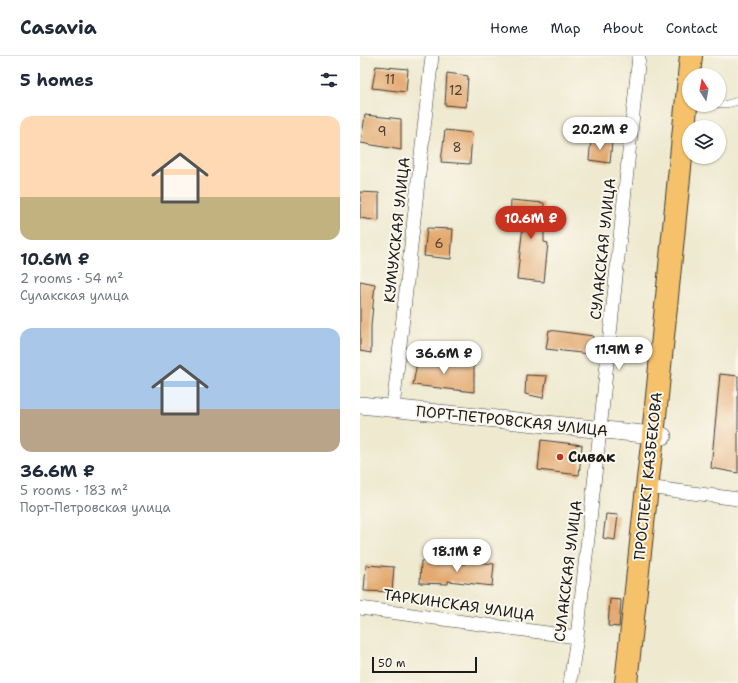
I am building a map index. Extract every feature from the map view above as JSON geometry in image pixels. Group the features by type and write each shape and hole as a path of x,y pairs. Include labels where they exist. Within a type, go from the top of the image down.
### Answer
{"highway":[{"path":"690,68 691,56"},
{"path":"703,68 704,56"},
{"name":"ПРОСПЕКТ КАЗБЕКОВА","path":"658,436 686,112"},
{"name":"ПРОСПЕКТ КАЗБЕКОВА","path":"626,683 692,164"},
{"name":"ПРОСПЕКТ КАЗБЕКОВА","path":"637,683 652,488"}],"street":[{"name":"КУМУХСКАЯ УЛИЦА","path":"393,408 432,56"},
{"name":"СУЛАКСКАЯ УЛИЦА","path":"570,683 577,636 600,430 639,56"},
{"name":"ПОРТ-ПЕТРОВСКАЯ УЛИЦА","path":"360,405 658,436"},
{"path":"652,488 738,499"},
{"name":"ТАРКИНСКАЯ УЛИЦА","path":"360,608 577,636"}],"lane":[{"path":"726,104 738,101"}],"building":[{"path":"376,66 408,69 406,92 372,88"},
{"path":"447,73 468,76 466,107 445,105"},
{"path":"365,115 401,119 401,150 361,143"},
{"path":"445,130 472,133 470,164 441,162"},
{"path":"591,139 612,142 610,163 589,160"},
{"path":"360,192 379,193 379,221 360,218"},
{"path":"511,200 544,203 544,242 548,243 544,282 517,279 523,225 510,224"},
{"path":"427,228 453,229 451,259 424,256"},
{"path":"360,281 375,284 371,326 371,353 360,351"},
{"path":"549,330 593,336 589,354 546,349"},
{"path":"418,357 474,365 474,392 413,385"},
{"path":"720,374 738,376 738,473 711,468"},
{"path":"526,375 547,376 543,398 525,394"},
{"name":"Сивак","path":"541,440 582,445 579,475 538,470"},
{"path":"606,514 618,515 615,540 603,538"},
{"path":"421,561 465,564 466,561 494,564 492,586 448,581 448,584 420,583"},
{"path":"366,565 394,567 392,592 364,591"},
{"path":"610,599 621,600 619,627 608,626"}],"place":[{"name":"Сивак","path":"560,457"}]}
